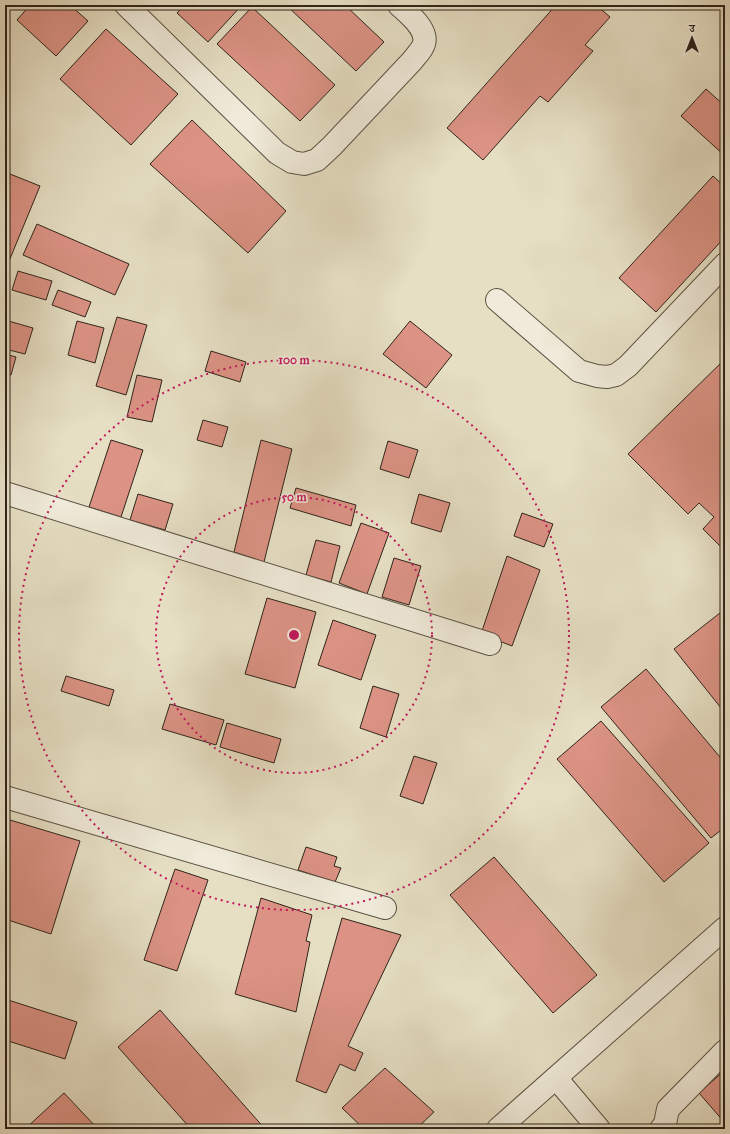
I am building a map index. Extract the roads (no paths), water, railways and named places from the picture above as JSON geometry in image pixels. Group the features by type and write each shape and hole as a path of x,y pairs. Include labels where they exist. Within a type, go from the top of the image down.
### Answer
{"street":[{"path":"126,5 277,153 292,162 304,164 317,160 332,146 412,61 422,48 424,39 422,29 399,5"},
{"path":"497,300 579,371 607,377 616,375 628,366 725,264"},
{"path":"5,493 490,644"},
{"path":"5,796 385,908"},
{"path":"498,1129 725,928"},
{"path":"661,1129 665,1124 668,1109 725,1051"},
{"path":"556,1078 599,1129"}]}
